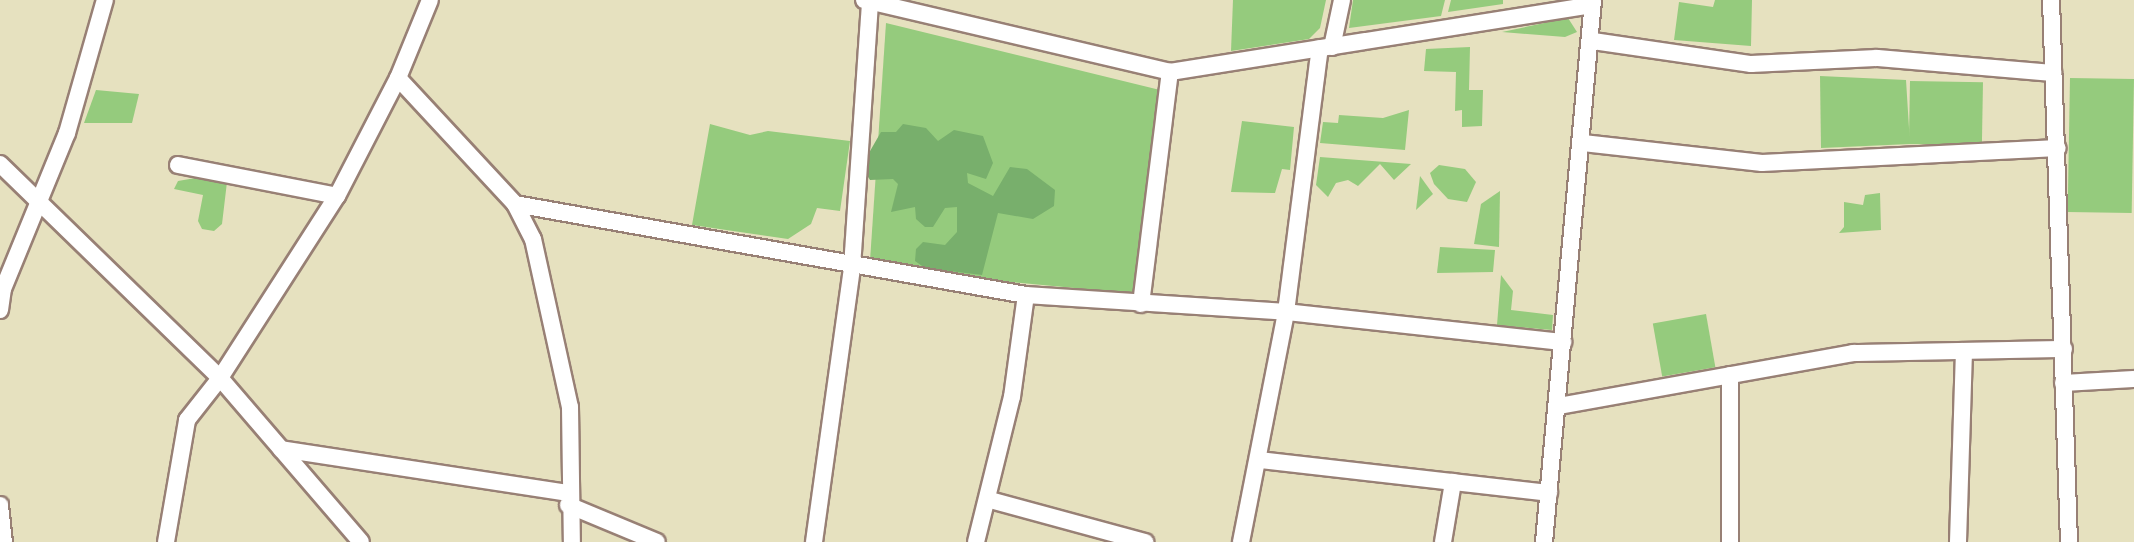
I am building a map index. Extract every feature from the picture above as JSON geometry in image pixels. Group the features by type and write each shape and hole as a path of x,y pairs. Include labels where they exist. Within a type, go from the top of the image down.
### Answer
{"street":[{"path":"0,310 2,289 68,133 105,0"},
{"path":"166,542 187,420 220,378 337,196 398,78 430,0"},
{"path":"814,542 852,267 868,0 1170,72 1592,2 1593,41 1544,542"},
{"path":"1241,542 1260,460 1286,312 1326,47 1342,0"},
{"path":"2051,0 2058,148 2069,542"},
{"path":"1593,41 1751,64 1877,58 2053,73"},
{"path":"1141,304 1170,72"},
{"path":"398,78 515,204 533,239 570,406 568,499 572,542"},
{"path":"1583,143 1762,163 2058,148"},
{"path":"0,164 220,378 361,542"},
{"path":"178,165 337,196"},
{"path":"515,204 852,267 1026,295 1286,312 1563,342"},
{"path":"976,542 990,501 1026,295"},
{"path":"1559,406 1853,353 2064,349"},
{"path":"1958,542 1964,351"},
{"path":"1730,375 1730,542"},
{"path":"2063,383 2134,379"},
{"path":"281,449 568,499 657,542"},
{"path":"1260,460 1549,493"},
{"path":"1443,542 1453,482"},
{"path":"990,501 1145,542"},
{"path":"0,505 4,542"}],"green space":[{"path":"1233,0 1326,0 1320,28 1309,39 1231,51"},
{"path":"1353,0 1445,0 1441,16 1349,28"},
{"path":"1451,0 1503,0 1503,4 1448,12"},
{"path":"1715,0 1752,0 1751,46 1674,40 1679,2 1713,7"},
{"path":"1568,18 1577,32 1565,37 1502,32"},
{"path":"886,23 1160,90 1138,294 956,277 870,261"},
{"path":"1470,47 1469,90 1483,90 1482,126 1462,127 1462,110 1455,111 1456,72 1424,71 1426,49"},
{"path":"1820,76 1906,80 1910,144 1821,148"},
{"path":"2070,78 2134,79 2132,213 2068,212"},
{"path":"1910,81 1983,82 1982,145 1909,144"},
{"path":"96,90 139,94 132,123 84,123"},
{"path":"1409,110 1405,150 1320,143 1323,122 1338,123 1339,115 1383,118"},
{"path":"1242,121 1294,127 1290,170 1282,169 1275,193 1231,192"},
{"path":"710,124 750,135 768,131 850,141 840,211 817,208 811,224 788,239 692,225"},
{"path":"903,124 926,128 938,141 954,130 983,136 993,163 986,179 967,173 968,183 993,196 1010,167 1027,169 1055,190 1054,206 1033,219 998,213 982,275 925,268 915,261 916,249 923,242 945,245 957,232 957,207 945,208 933,227 925,227 916,219 915,207 891,212 898,184 893,179 870,180 867,175 866,158 881,132 896,132"},
{"path":"1320,157 1411,164 1394,180 1380,164 1358,186 1348,180 1336,183 1328,197 1316,185"},
{"path":"1439,165 1465,169 1476,182 1467,202 1448,199 1434,184 1430,173"},
{"path":"207,176 227,182 222,224 214,231 202,229 198,221 203,195 174,189 178,181"},
{"path":"1420,176 1433,194 1416,210"},
{"path":"1500,191 1499,247 1474,244 1481,204"},
{"path":"1880,193 1881,230 1839,233 1844,227 1844,202 1863,205 1865,195"},
{"path":"1440,247 1495,250 1493,272 1437,273"},
{"path":"1501,275 1513,291 1511,310 1553,315 1552,330 1497,325"},
{"path":"1706,314 1715,367 1662,377 1653,323"}]}
